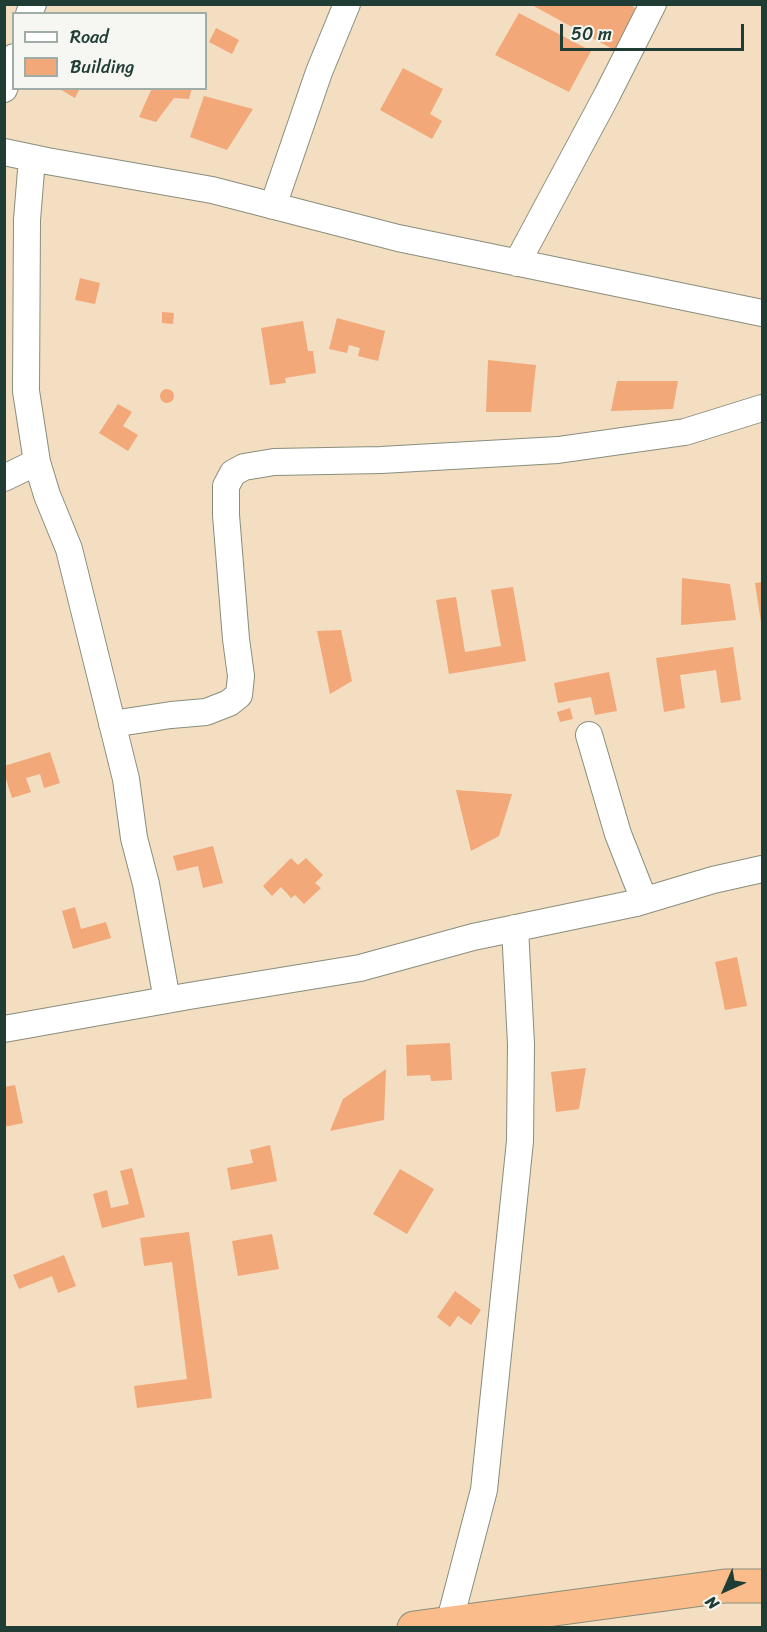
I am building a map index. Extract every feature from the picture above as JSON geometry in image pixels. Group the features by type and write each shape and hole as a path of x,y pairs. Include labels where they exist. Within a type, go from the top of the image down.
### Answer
{"highway":[{"path":"414,1628 725,1586 762,1586"}],"street":[{"path":"273,206 319,72 347,4"},
{"path":"517,262 653,4"},
{"path":"4,89 12,63"},
{"path":"4,152 212,190 398,238 762,314"},
{"path":"32,158 27,220 26,391 37,462 47,495 69,549 126,778 134,838 146,884 166,1000"},
{"path":"112,724 206,712 229,703 239,695 241,676 226,515 226,486 233,473 244,467 274,462 393,459 558,450 685,432 762,408"},
{"path":"4,478 37,462"},
{"path":"589,735 618,834 644,900"},
{"path":"4,1029 360,969 472,937 644,900 713,880 762,869"},
{"path":"449,1623 484,1491 520,1141 520,1044 515,928"}],"building":[{"path":"530,4 629,4 638,10 616,51"},
{"path":"519,13 591,51 569,92 495,55"},
{"path":"216,28 239,40 232,54 209,42"},
{"path":"403,68 443,89 430,114 442,121 432,139 380,110"},
{"path":"61,90 79,90 75,98"},
{"path":"151,90 191,90 189,99 174,98 156,122 139,117"},
{"path":"204,96 253,109 227,150 190,137"},
{"path":"80,278 100,283 95,304 75,300"},
{"path":"162,312 174,313 173,324 162,323"},
{"path":"337,318 385,331 378,361 358,356 360,348 349,345 347,353 329,349"},
{"path":"303,321 308,351 313,351 316,373 285,378 286,383 270,385 261,328"},
{"path":"488,360 536,365 531,412 486,412"},
{"path":"617,381 678,381 673,409 611,411"},
{"path":"167,389 172,391 174,396 172,401 167,403 162,401 160,396 162,391"},
{"path":"118,404 132,412 123,426 138,435 128,451 99,433"},
{"path":"682,578 730,584 736,620 681,625"},
{"path":"762,582 762,622 761,622 755,583"},
{"path":"513,587 526,661 449,674 436,600 456,597 465,652 501,646 491,590"},
{"path":"341,630 352,681 330,694 317,631"},
{"path":"733,647 741,700 721,703 716,670 680,675 685,708 664,712 656,658"},
{"path":"609,672 617,711 595,715 591,697 558,703 554,683"},
{"path":"570,708 573,719 560,722 557,712"},
{"path":"50,752 60,783 44,788 40,774 26,778 31,792 12,798 4,766"},
{"path":"456,790 512,794 499,836 471,851"},
{"path":"213,846 223,883 203,888 198,866 177,871 173,856"},
{"path":"291,858 298,865 306,858 323,875 315,883 321,888 304,904 295,895 291,898 281,887 272,896 263,886"},
{"path":"75,907 81,929 106,922 111,938 73,949 62,911"},
{"path":"737,957 747,1006 725,1010 715,962"},
{"path":"450,1043 452,1080 431,1081 430,1075 407,1076 406,1045"},
{"path":"586,1068 579,1109 556,1112 551,1072"},
{"path":"386,1069 384,1120 330,1131 343,1099"},
{"path":"15,1085 23,1123 4,1127 4,1087"},
{"path":"270,1145 277,1181 231,1190 227,1168 253,1163 250,1150"},
{"path":"132,1168 145,1217 102,1228 93,1194 107,1190 111,1208 129,1204 120,1171"},
{"path":"400,1169 434,1189 407,1234 373,1214"},
{"path":"189,1232 212,1398 137,1408 134,1386 187,1379 172,1262 144,1266 140,1238"},
{"path":"272,1234 279,1269 238,1276 232,1241"},
{"path":"64,1255 76,1286 58,1293 52,1276 19,1289 13,1275"},
{"path":"455,1291 481,1310 471,1325 458,1316 450,1327 437,1317"}]}
